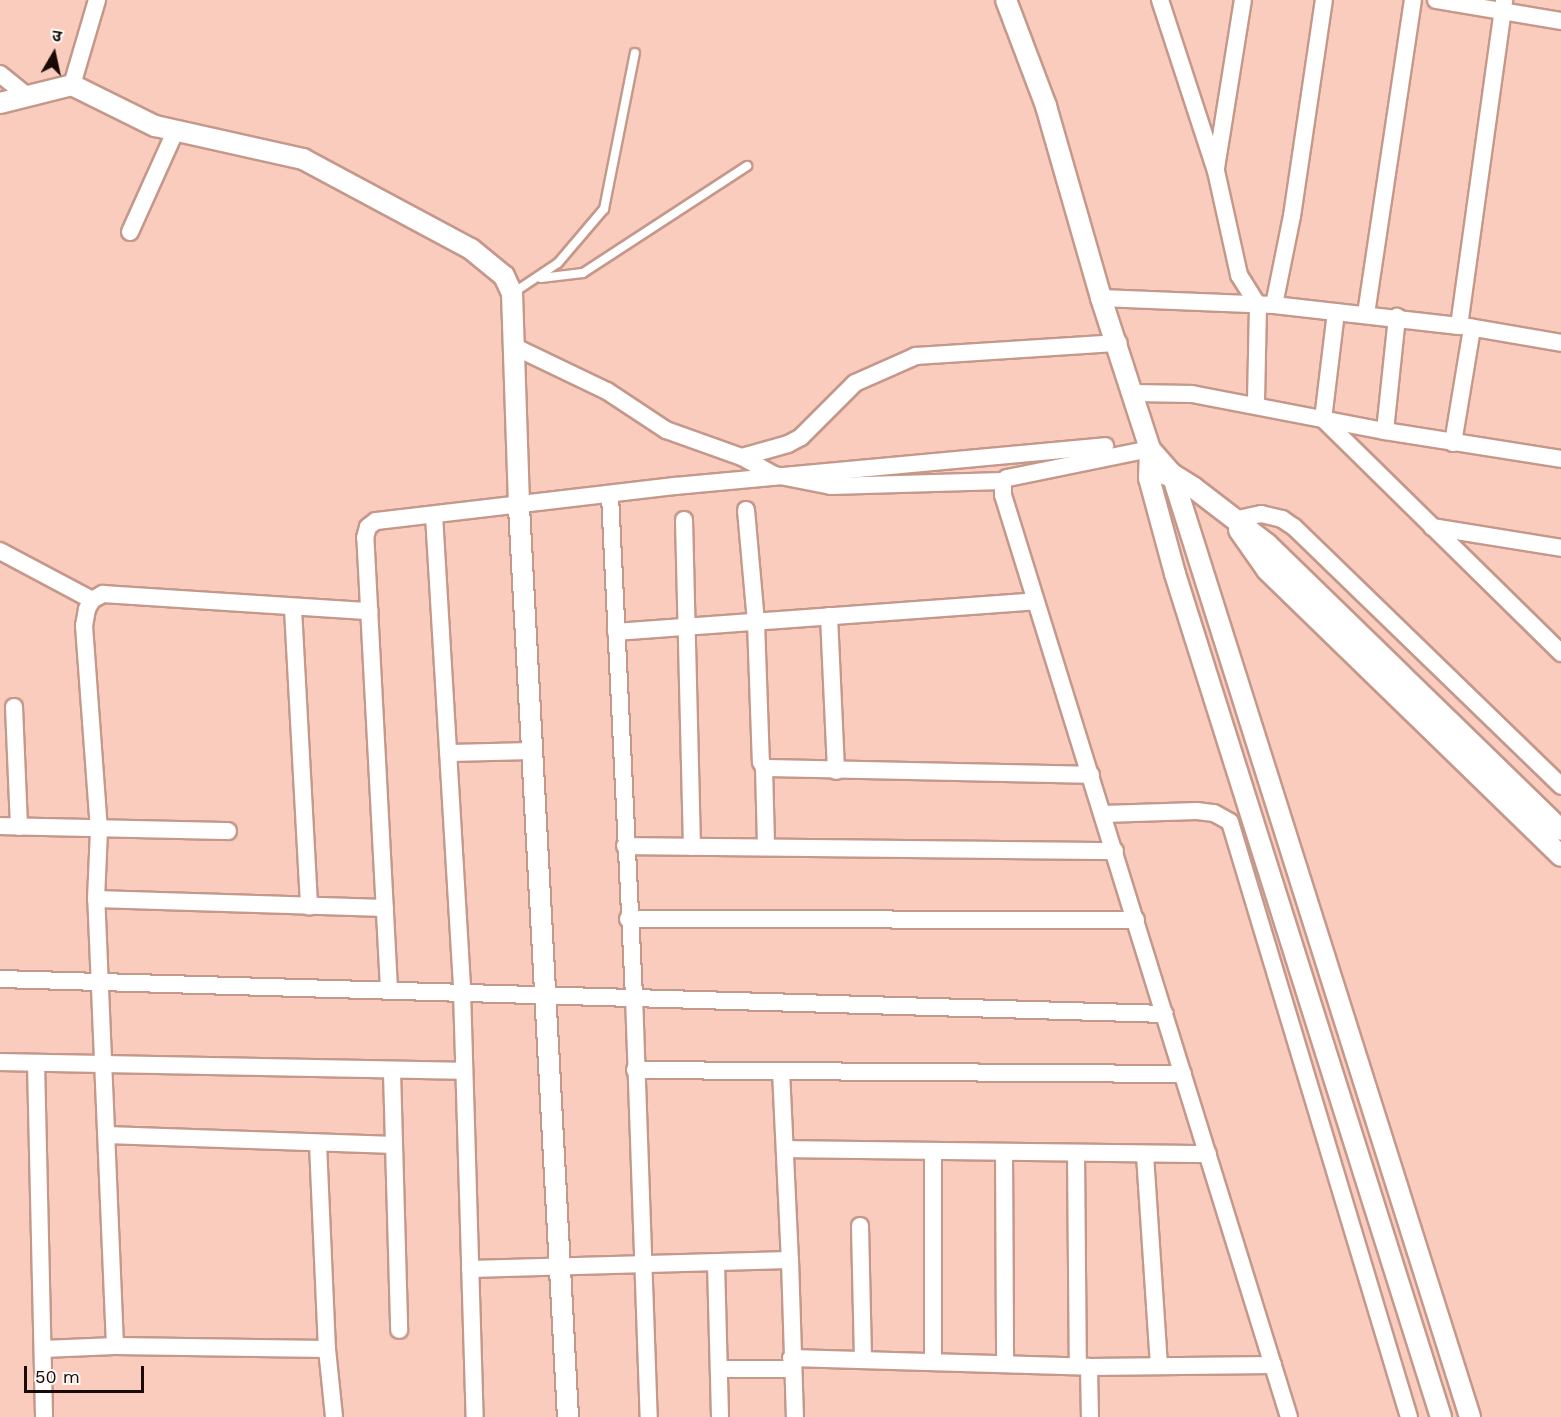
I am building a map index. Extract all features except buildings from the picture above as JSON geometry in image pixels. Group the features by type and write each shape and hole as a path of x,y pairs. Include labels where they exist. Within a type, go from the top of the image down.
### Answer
{"street":[{"path":"72,85 97,0"},
{"path":"1006,0 1046,106 1101,298 1119,343 1150,448 1149,478 1175,574 1250,805 1441,1417"},
{"path":"1160,0 1215,171 1239,275 1266,305"},
{"path":"1215,171 1243,0"},
{"path":"1256,404 1266,305 1292,216 1324,0"},
{"path":"1366,314 1413,0"},
{"path":"1436,0 1503,6 1561,21"},
{"path":"1453,443 1503,6"},
{"path":"0,74 26,95"},
{"path":"0,103 72,85 123,113 175,132 268,149 334,172 490,261 504,276 512,293 519,507 548,994 558,1268 568,1417"},
{"path":"130,232 175,132"},
{"path":"1101,298 1266,305 1397,317 1561,343"},
{"path":"1323,418 1336,312"},
{"path":"1385,431 1397,317"},
{"path":"742,458 801,437 855,383 916,356 1119,343"},
{"path":"513,346 607,391 666,430 742,458 775,475 831,486 1003,481 1150,448"},
{"path":"1134,393 1192,394 1256,404 1453,443 1561,459"},
{"path":"1323,418 1561,653"},
{"path":"389,989 369,611 368,527 376,521 519,507 775,475 1105,446"},
{"path":"1150,448 1172,474 1267,544 1561,830"},
{"path":"1149,478 1172,474"},
{"path":"1172,474 1470,1417"},
{"path":"1003,481 1003,495 1035,601 1115,851 1289,1417"},
{"path":"610,495 628,920 634,996 649,1417"},
{"path":"746,510 756,622 761,762 765,768 765,847"},
{"path":"1233,520 1261,514 1282,519 1294,527 1561,786"},
{"path":"434,516 462,991 475,1417"},
{"path":"684,520 692,847"},
{"path":"1233,520 1267,570 1561,856"},
{"path":"1432,527 1561,548"},
{"path":"0,551 92,600"},
{"path":"115,1346 96,899 99,830 84,626 92,600 103,594 293,609 369,611"},
{"path":"616,632 1035,601"},
{"path":"293,609 309,907"},
{"path":"829,616 836,771"},
{"path":"14,707 20,826"},
{"path":"448,753 534,752"},
{"path":"765,768 1091,775"},
{"path":"1103,814 1197,811 1224,816 1250,805"},
{"path":"1224,816 1240,845 1409,1417"},
{"path":"0,825 99,830 228,831"},
{"path":"625,846 1115,851"},
{"path":"96,899 385,908"},
{"path":"628,920 1136,920"},
{"path":"0,979 634,996 1164,1014"},
{"path":"0,1062 392,1072 464,1071"},
{"path":"36,1063 44,1417"},
{"path":"635,1070 1183,1074"},
{"path":"781,1071 795,1417"},
{"path":"392,1072 399,1330"},
{"path":"107,1135 394,1145"},
{"path":"318,1144 327,1349 334,1417"},
{"path":"784,1149 1208,1154"},
{"path":"933,1151 933,1362"},
{"path":"1004,1152 1005,1364"},
{"path":"1076,1153 1083,1366 1090,1417"},
{"path":"1145,1155 1159,1365"},
{"path":"860,1226 863,1360"},
{"path":"470,1269 643,1267 790,1260"},
{"path":"716,1263 720,1417"},
{"path":"43,1349 115,1346 327,1349"},
{"path":"719,1369 863,1360 1083,1366 1273,1365"}],"lane":[{"path":"512,293 540,278 558,263 604,209 635,53"},
{"path":"540,278 583,273 596,266 747,166"}]}
